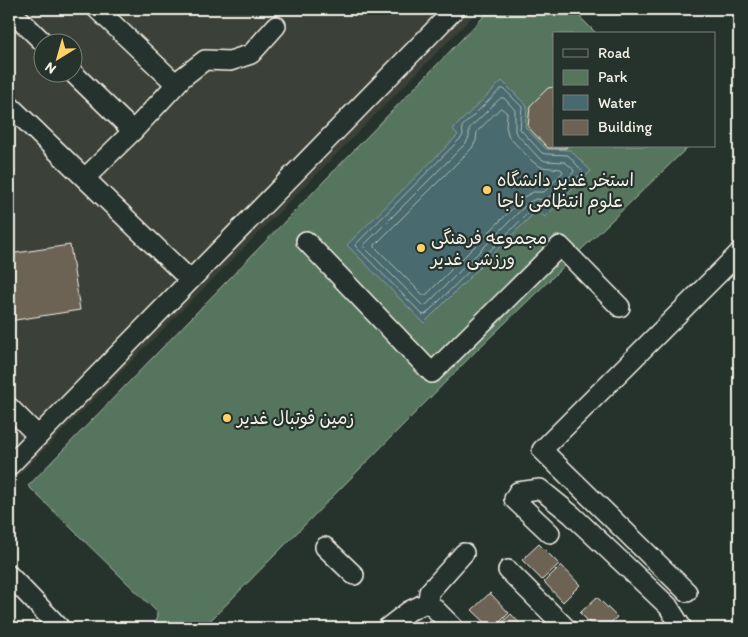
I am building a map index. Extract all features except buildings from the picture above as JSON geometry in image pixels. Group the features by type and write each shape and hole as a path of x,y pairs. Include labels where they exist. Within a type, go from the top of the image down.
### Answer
{"lane":[{"path":"97,9 176,84"},
{"path":"9,466 455,9"},
{"path":"11,11 33,32"},
{"path":"85,178 183,77 205,60 230,62 251,54 276,26"},
{"path":"82,82 132,131"},
{"path":"9,104 190,280"},
{"path":"306,241 432,373 560,246 620,307"},
{"path":"687,592 542,450 739,254"},
{"path":"9,407 38,436"},
{"path":"550,533 514,499 518,492 540,489 572,516 668,606 682,628"},
{"path":"325,547 354,575"},
{"path":"428,602 429,592 464,552"},
{"path":"508,570 566,628"},
{"path":"9,575 60,628"},
{"path":"387,628 409,611 428,602"},
{"path":"428,602 454,628"}],"shaded area":[{"path":"9,9 480,9 9,485"}],"green space":[{"name":"مجموعه فرهنگی ورزشی غدیر","path":"491,9 572,9 595,32 553,32 553,148 687,148 478,349 203,628 156,628 157,612 28,486"}],"water":[{"name":"استخر غدیر دانشگاه علوم انتظامی ناجا","path":"502,81 527,106 525,127 546,149 570,150 591,171 545,217 537,210 424,323 347,245 458,135 453,129"}],"place":[{"name":"استخر غدیر دانشگاه علوم انتظامی ناجا","path":"487,190"},
{"name":"مجموعه فرهنگی ورزشی غدیر","path":"421,248"},
{"name":"زمین فوتبال غدیر","path":"227,418"}]}
